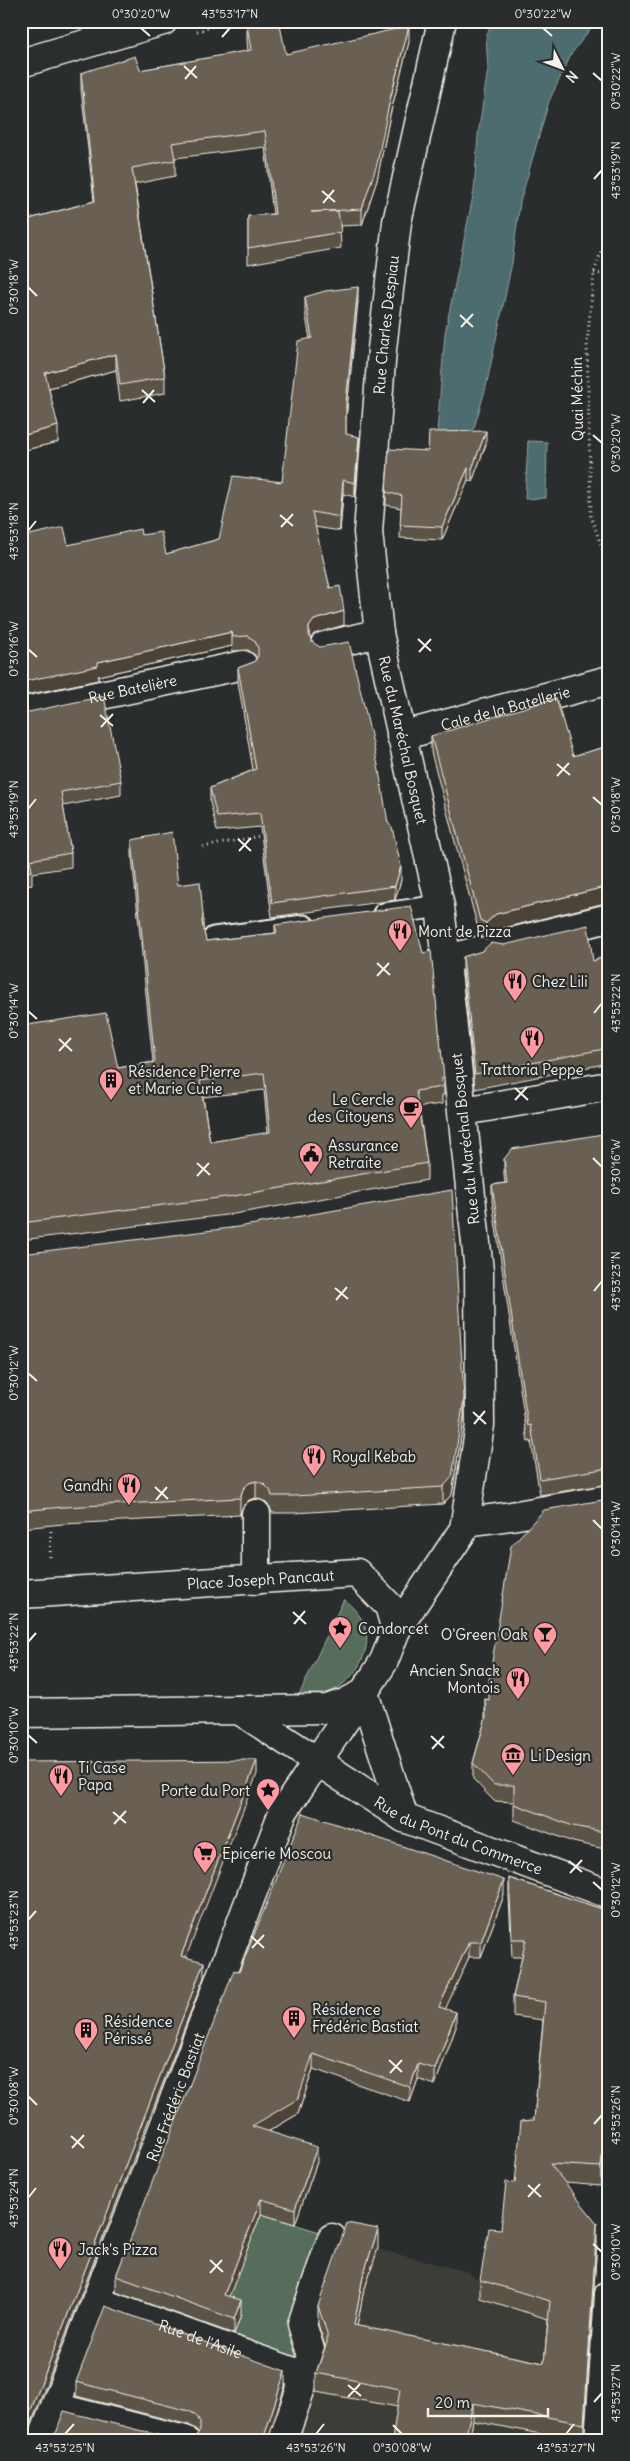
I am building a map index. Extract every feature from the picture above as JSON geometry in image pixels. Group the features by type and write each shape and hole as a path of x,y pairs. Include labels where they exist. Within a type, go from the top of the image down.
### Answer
{"street":[{"path":"21,63 162,21"},
{"name":"Rue Charles Despiau","path":"379,633 368,532 382,349 396,222 442,21"},
{"path":"324,646 379,633"},
{"name":"Rue du Maréchal Bosquet","path":"379,633 440,906 464,1111 460,1189 479,1270 480,1425 467,1522 396,1630"},
{"name":"Rue Batelière","path":"21,712 243,665"},
{"name":"Cale de la Batellerie","path":"401,736 609,680"},
{"path":"445,960 609,918"},
{"path":"464,1111 609,1086"},
{"path":"467,1522 609,1499"},
{"path":"256,1514 256,1580"},
{"name":"Place Joseph Pancaut","path":"21,1594 357,1574 390,1606 396,1630"},
{"path":"239,1710 318,1761 384,1661 396,1630"},
{"path":"21,1713 327,1709 345,1704 364,1693"},
{"path":"364,1693 404,1818"},
{"name":"Rue Frédéric Bastiat","path":"42,2440 283,1812 318,1761"},
{"name":"Rue du Pont du Commerce","path":"318,1761 404,1818 609,1894"},
{"path":"283,2440 312,2356 302,2324 332,2238"},
{"path":"599,2440 609,2294"},
{"name":"Rue de l'Asile","path":"96,2301 305,2376"},
{"path":"54,2407 185,2440"}],"lane":[{"path":"367,917 440,906"},
{"path":"214,938 319,923"}],"path":[{"name":"Quai Méchin","path":"609,228 594,273 587,343 591,516 609,568"},
{"path":"594,273 609,275"},
{"path":"203,846 268,834"}],"shaded area":[{"path":"341,2240 468,2272 474,2278 552,2300 583,2440 299,2440 333,2333 310,2323"}],"green space":[{"path":"344,1599 364,1623 367,1637 363,1657 352,1675 337,1688 321,1695 298,1697"},
{"path":"261,2214 323,2233 289,2324 304,2346 298,2361 213,2333"}],"water":[{"path":"493,21 600,21 591,28 572,53 549,101 520,202 512,263 486,387 474,428 460,444 436,445 445,333 474,191 478,135 488,69 486,37"},
{"path":"528,441 547,442 546,498 525,499"}],"building":[{"path":"261,21 279,21 286,54 409,26 390,99 377,164 362,209 311,212 338,211 341,232 248,248 248,216 275,214 265,131 172,143 175,160 132,168 165,377 120,385 116,354 45,373 58,426 21,436 21,220 95,201 81,73 135,56 140,70 251,50 247,25"},
{"path":"358,287 346,403 346,434 359,437 355,483 343,480 340,517 312,512 330,588 340,586 344,611 314,620 309,627 309,635 312,642 320,647 349,642 378,765 388,823 392,827 401,866 395,886 272,903 260,813 217,817 210,788 256,769 238,668 254,662 258,656 258,648 255,641 248,636 233,637 232,632 98,662 98,666 21,682 21,537 64,527 68,545 140,529 141,535 161,532 166,554 219,539 233,476 282,482 298,341 312,338 305,297 325,291"},
{"path":"486,431 472,469 468,468 442,527 400,525 402,496 386,492 389,449 428,451 429,432"},
{"path":"104,696 121,781 61,792 71,853 30,860 32,871 21,873 21,713"},
{"path":"556,698 573,756 609,746 609,887 496,914 486,923 480,920 431,736"},
{"path":"172,832 178,885 200,882 202,922 206,941 277,933 275,925 411,906 423,953 431,951 444,1078 441,1079 442,1087 416,1091 427,1163 234,1196 21,1223 21,1026 106,1013 118,1068 155,1062 132,840","holes":["264,1073 270,1132 210,1142 200,1081"]},
{"path":"588,925 593,961 609,955 609,1048 475,1074 463,957 482,951 491,943 504,945"},
{"path":"609,1133 609,1468 540,1479 531,1425 528,1426 492,1185 507,1183 504,1159 512,1149"},
{"path":"452,1190 464,1399 452,1477 443,1487 272,1496 270,1490 264,1484 256,1481 249,1483 243,1489 240,1498 63,1507 21,1511 21,1254 238,1227"},
{"path":"609,1499 609,1833 573,1826 514,1804 514,1785 494,1785 473,1763 486,1717 485,1699 489,1700 489,1680 511,1546 544,1510"},
{"path":"257,1760 181,1956 204,1962 27,2420 30,2436 36,2440 21,2440 21,1762"},
{"path":"303,1813 504,1880 481,1942 469,1942 439,2007 456,2012 435,2069 418,2064 410,2087 313,2054 298,2099 252,2126 317,2147 295,2209 261,2199 224,2295 241,2300 234,2319 116,2276 234,1970 239,1972"},
{"path":"509,1878 605,1910 609,1915 609,2080 601,2167 550,2164 597,2223 584,2424 473,2403 465,2440 392,2440 400,2389 316,2373 327,2342 327,2333 318,2306 347,2223 378,2229 363,2276 354,2325 544,2363 550,2301 480,2280 489,2228 501,2229 506,2182 515,2183 521,2121 534,2120 545,2002 513,1997 526,1939 512,1939"},
{"path":"105,2306 285,2371 263,2440 191,2440 200,2430 200,2422 196,2415 189,2411 76,2382"},
{"path":"64,2411 177,2440 47,2440 57,2431"}],"place":[{"name":"Mont de Pizza","path":"400,952"},
{"name":"Chez Lili","path":"515,1002"},
{"name":"Trattoria Peppe","path":"532,1059"},
{"name":"Résidence Pierre et Marie Curie","path":"111,1101"},
{"name":"Le Cercle des Citoyens","path":"411,1129"},
{"name":"Assurance Retraite","path":"311,1175"},
{"name":"Royal Kebab","path":"314,1477"},
{"name":"Gandhi","path":"129,1506"},
{"name":"Condorcet","path":"340,1649"},
{"name":"O'Green Oak","path":"545,1655"},
{"name":"Ancien Snack Montois","path":"518,1700"},
{"name":"Li Design","path":"513,1776"},
{"name":"Ti Case Papa","path":"61,1797"},
{"name":"Porte du Port","path":"268,1811"},
{"name":"Epicerie Moscou","path":"205,1874"},
{"name":"Résidence Frédéric Bastiat","path":"294,2039"},
{"name":"Résidence Périssé","path":"86,2051"},
{"name":"Jack's Pizza","path":"60,2270"}]}
